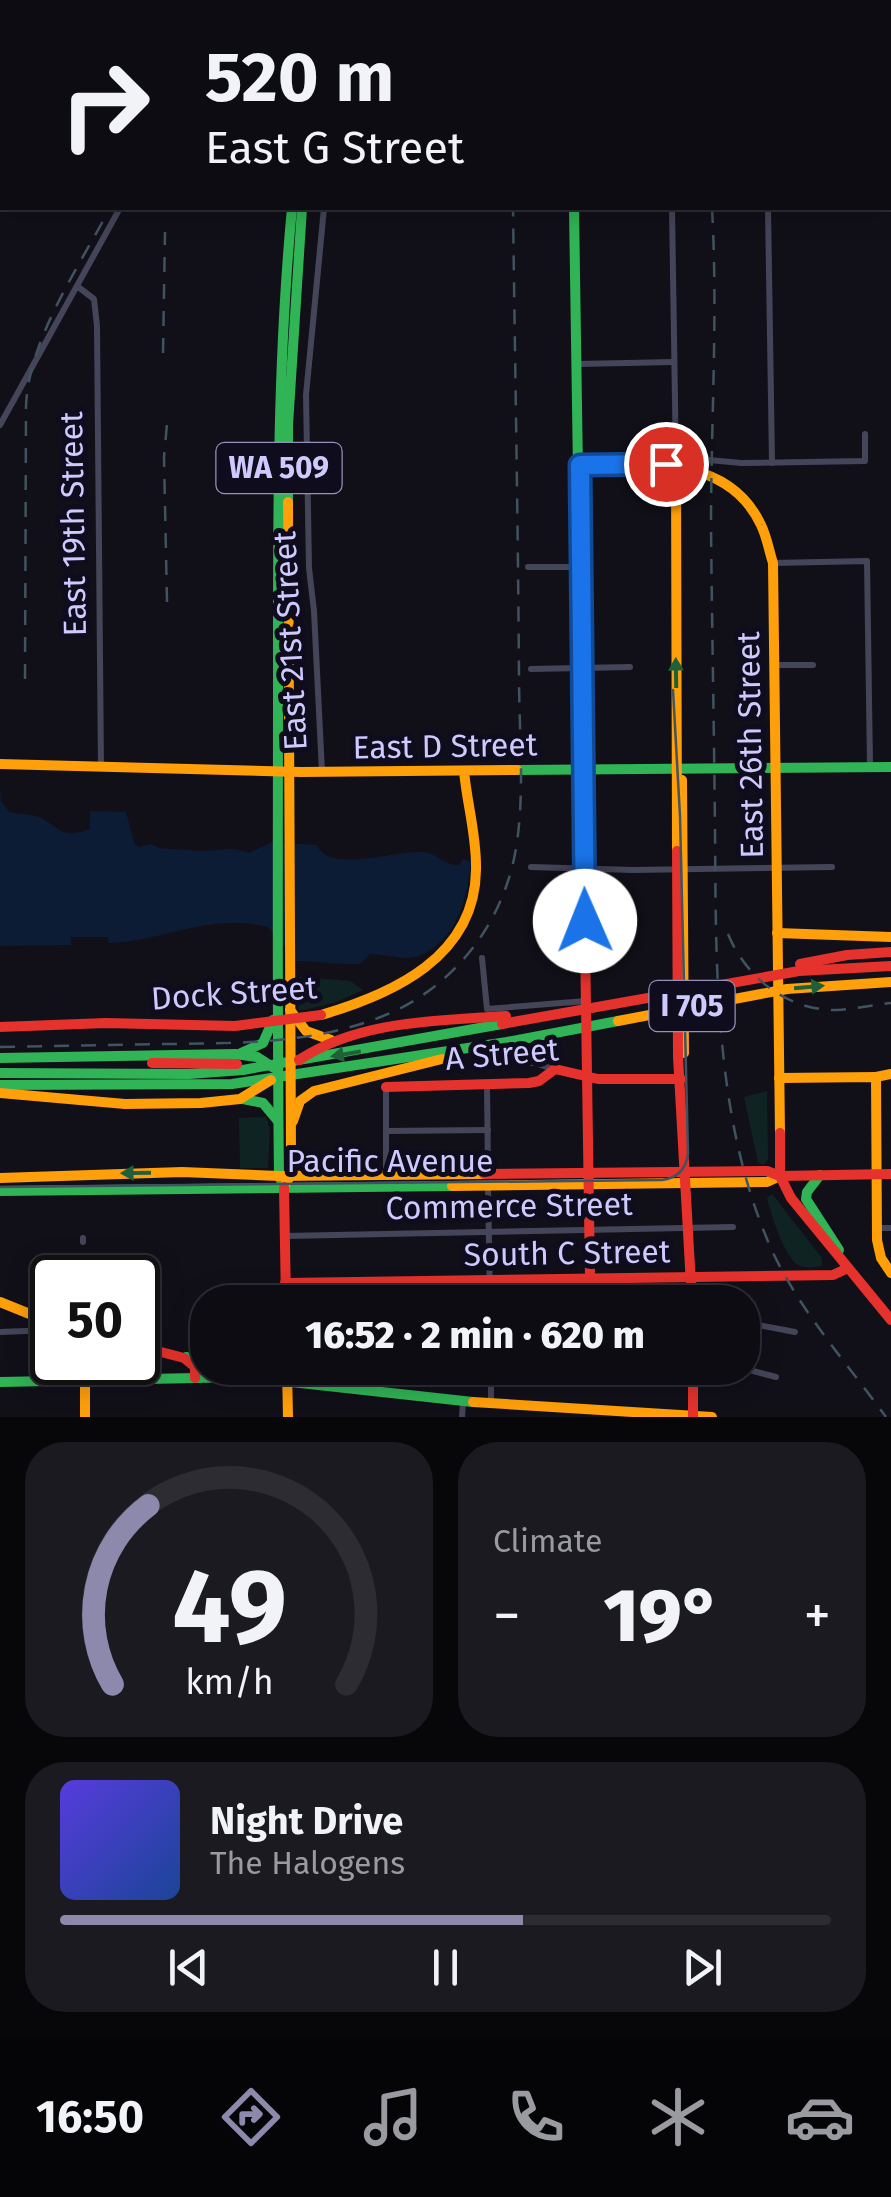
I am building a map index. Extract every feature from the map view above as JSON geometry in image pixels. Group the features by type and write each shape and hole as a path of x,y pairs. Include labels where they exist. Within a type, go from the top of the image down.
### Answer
{"main road":[{"name":"WA 509","path":"280,1179 290,1136 284,1098 282,1007 280,386 290,210"},
{"name":"WA 509","path":"283,729 288,425 302,210"},
{"path":"574,210 590,1278"},
{"name":"East 26th Street","path":"580,465 676,465 701,470 734,487 762,522 773,562 780,1176"},
{"path":"676,465 676,770 682,780 680,870 686,1026 681,1079 692,1285"},
{"name":"East D Street","path":"0,764 101,770 326,772 891,767"},
{"name":"Dock Street","path":"0,1027 305,1019 352,1006 412,980 436,963 453,942 468,914 477,880 476,840 464,771"},
{"path":"777,935 891,936"},
{"name":"I 705","path":"0,1059 249,1064 299,1061 707,987 835,956 891,952"},
{"path":"707,987 812,970 891,966"},
{"name":"I 705","path":"0,1089 218,1084 422,1060 758,993 887,983"},
{"path":"235,1054 263,1043 282,1007 307,1033 333,1040"},
{"path":"240,1099 333,1040 419,1023 578,1010"},
{"path":"0,1059 235,1054 257,1057 316,1090"},
{"path":"290,1136 298,1106 316,1090 422,1060"},
{"path":"0,1073 203,1074 299,1061"},
{"name":"A Street","path":"386,1086 534,1082 554,1070 598,1080 681,1079"},
{"path":"780,1078 891,1074"},
{"path":"876,1077 878,1249 889,1272"},
{"path":"0,1089 144,1105 260,1101 273,1112 278,1126"},
{"name":"WA 509","path":"280,1179 278,1126 284,1098"},
{"name":"Pacific Avenue","path":"0,1178 182,1172 280,1179 488,1180 684,1177 767,1170 780,1176 891,1174"},
{"name":"Pacific Avenue","path":"0,1191 386,1175 488,1180"},
{"path":"820,1175 806,1192 807,1206 833,1236 847,1266"},
{"path":"780,1176 791,1198 891,1320"},
{"path":"280,1179 286,1282"},
{"name":"South C Street","path":"286,1282 832,1275 847,1266"},
{"path":"0,1302 30,1316"},
{"path":"160,1351 190,1358"},
{"path":"180,1356 190,1362"},
{"path":"160,1379 190,1378"},
{"path":"0,1382 30,1381"},
{"path":"85,1385 86,1417"},
{"path":"288,1385 288,1417"},
{"path":"314,1385 464,1402 712,1417"},
{"path":"693,1385 693,1416"}],"street":[{"path":"0,425 119,210"},
{"name":"East 21st Street","path":"324,210 306,395 309,568 326,772"},
{"path":"672,210 676,465"},
{"path":"768,210 772,463"},
{"name":"East 19th Street","path":"77,286 94,299 97,326 101,770"},
{"path":"578,364 674,362"},
{"path":"701,470 709,460 865,461 865,434"},
{"path":"773,562 867,561 870,768"},
{"path":"528,567 580,567"},
{"path":"774,666 813,664"},
{"path":"531,669 630,667"},
{"path":"531,868 832,867"},
{"path":"482,958 487,1009 587,1000"},
{"path":"482,1061 534,1063 554,1070"},
{"path":"487,1084 490,1285"},
{"path":"386,1086 386,1175"},
{"path":"386,1131 488,1130"},
{"name":"Commerce Street","path":"285,1236 733,1227"},
{"path":"877,1228 891,1228"},
{"path":"590,1278 590,1285"},
{"path":"760,1325 795,1332"},
{"path":"0,1332 30,1329"},
{"path":"760,1373 776,1377"},
{"path":"491,1385 491,1404"},
{"path":"462,1417 464,1402"}],"green space":[{"path":"299,977 350,981 363,990 334,1003 299,1011"},
{"path":"767,1091 768,1160 763,1165 758,1162 744,1097"},
{"path":"266,1117 270,1129 268,1168 240,1168 239,1118"},
{"path":"772,1194 822,1258 822,1266 804,1267 793,1260 772,1214 767,1198"}],"water":[{"path":"0,787 1,801 9,812 40,817 64,832 90,829 90,811 126,812 135,845 139,847 151,844 159,848 235,849 249,853 272,842 317,845 324,854 348,859 422,852 454,865 463,859 471,862 467,890 451,929 431,949 401,958 370,954 360,964 296,961 268,927 247,923 207,925 109,943 108,937 71,937 71,945 0,946"}],"tram line":[{"path":"0,1187 662,1180 676,1175 688,1154 673,690"}],"railway":[{"path":"25,679 29,382 57,304 109,210"},
{"path":"0,1047 255,1042 341,1030 397,1010 434,987 466,957 491,921 514,858 520,807 513,210"},
{"path":"712,210 716,932 727,1086 748,1186 776,1259 820,1329 886,1417"},
{"path":"163,353 165,232"},
{"path":"167,424 167,602"},
{"path":"728,934 757,978 802,1005 837,1010 891,1003"}],"traffic: fast":[{"path":"284,1187 279,1176 278,1114 278,505 283,327 292,210"},
{"path":"288,502 288,425 302,210"},
{"path":"574,210 581,668"},
{"path":"517,770 891,767"},
{"path":"241,1053 263,1043 273,1020"},
{"path":"0,1085 232,1084 618,1021"},
{"path":"0,1073 189,1074 243,1070 502,1024"},
{"path":"0,1058 235,1054 257,1057 274,1068"},
{"path":"243,1099 263,1103 278,1121"},
{"path":"820,1175 806,1199 839,1250"},
{"path":"0,1191 452,1186"},
{"path":"186,1357 190,1358"},
{"path":"0,1382 245,1377 473,1402"}],"traffic: slow":[{"path":"579,465 657,465 706,475 728,486 746,502 766,539 773,563 780,1133"},
{"path":"676,465 677,851"},
{"path":"284,1187 290,1176 291,1154 288,502"},
{"path":"0,764 301,772 517,770"},
{"path":"321,1015 401,983 446,949 461,926 472,900 476,870 464,771"},
{"path":"682,780 684,1053"},
{"path":"777,933 891,937"},
{"path":"618,1021 787,989 891,982"},
{"path":"290,1010 306,1031 331,1040"},
{"path":"293,1121 300,1101 314,1091 442,1059"},
{"path":"876,1077 891,1074"},
{"path":"779,1078 876,1077 877,1240 881,1258 891,1273"},
{"path":"0,1093 125,1104 201,1103 240,1099 271,1080"},
{"path":"0,1178 182,1172 279,1176 484,1174"},
{"path":"452,1186 767,1182 780,1176"},
{"path":"0,1302 30,1314"},
{"path":"85,1385 85,1417"},
{"path":"287,1385 288,1417"},
{"path":"473,1402 712,1417"}],"traffic: jam":[{"path":"581,668 590,1278"},
{"path":"677,851 678,1057 691,1285"},
{"path":"800,964 891,952"},
{"path":"502,1024 799,971 891,966"},
{"path":"0,1027 106,1023 235,1026 321,1015"},
{"path":"299,1060 322,1047 373,1030 506,1016"},
{"path":"152,1063 237,1064"},
{"path":"386,1087 529,1083 555,1069 598,1079 681,1079"},
{"path":"780,1133 780,1176 791,1198 891,1320"},
{"path":"484,1174 891,1174"},
{"path":"284,1187 286,1285"},
{"path":"285,1283 833,1275 848,1268"},
{"path":"160,1352 190,1363"},
{"path":"693,1385 693,1417"}],"route":[{"path":"585,921 580,465 666,464"}]}
